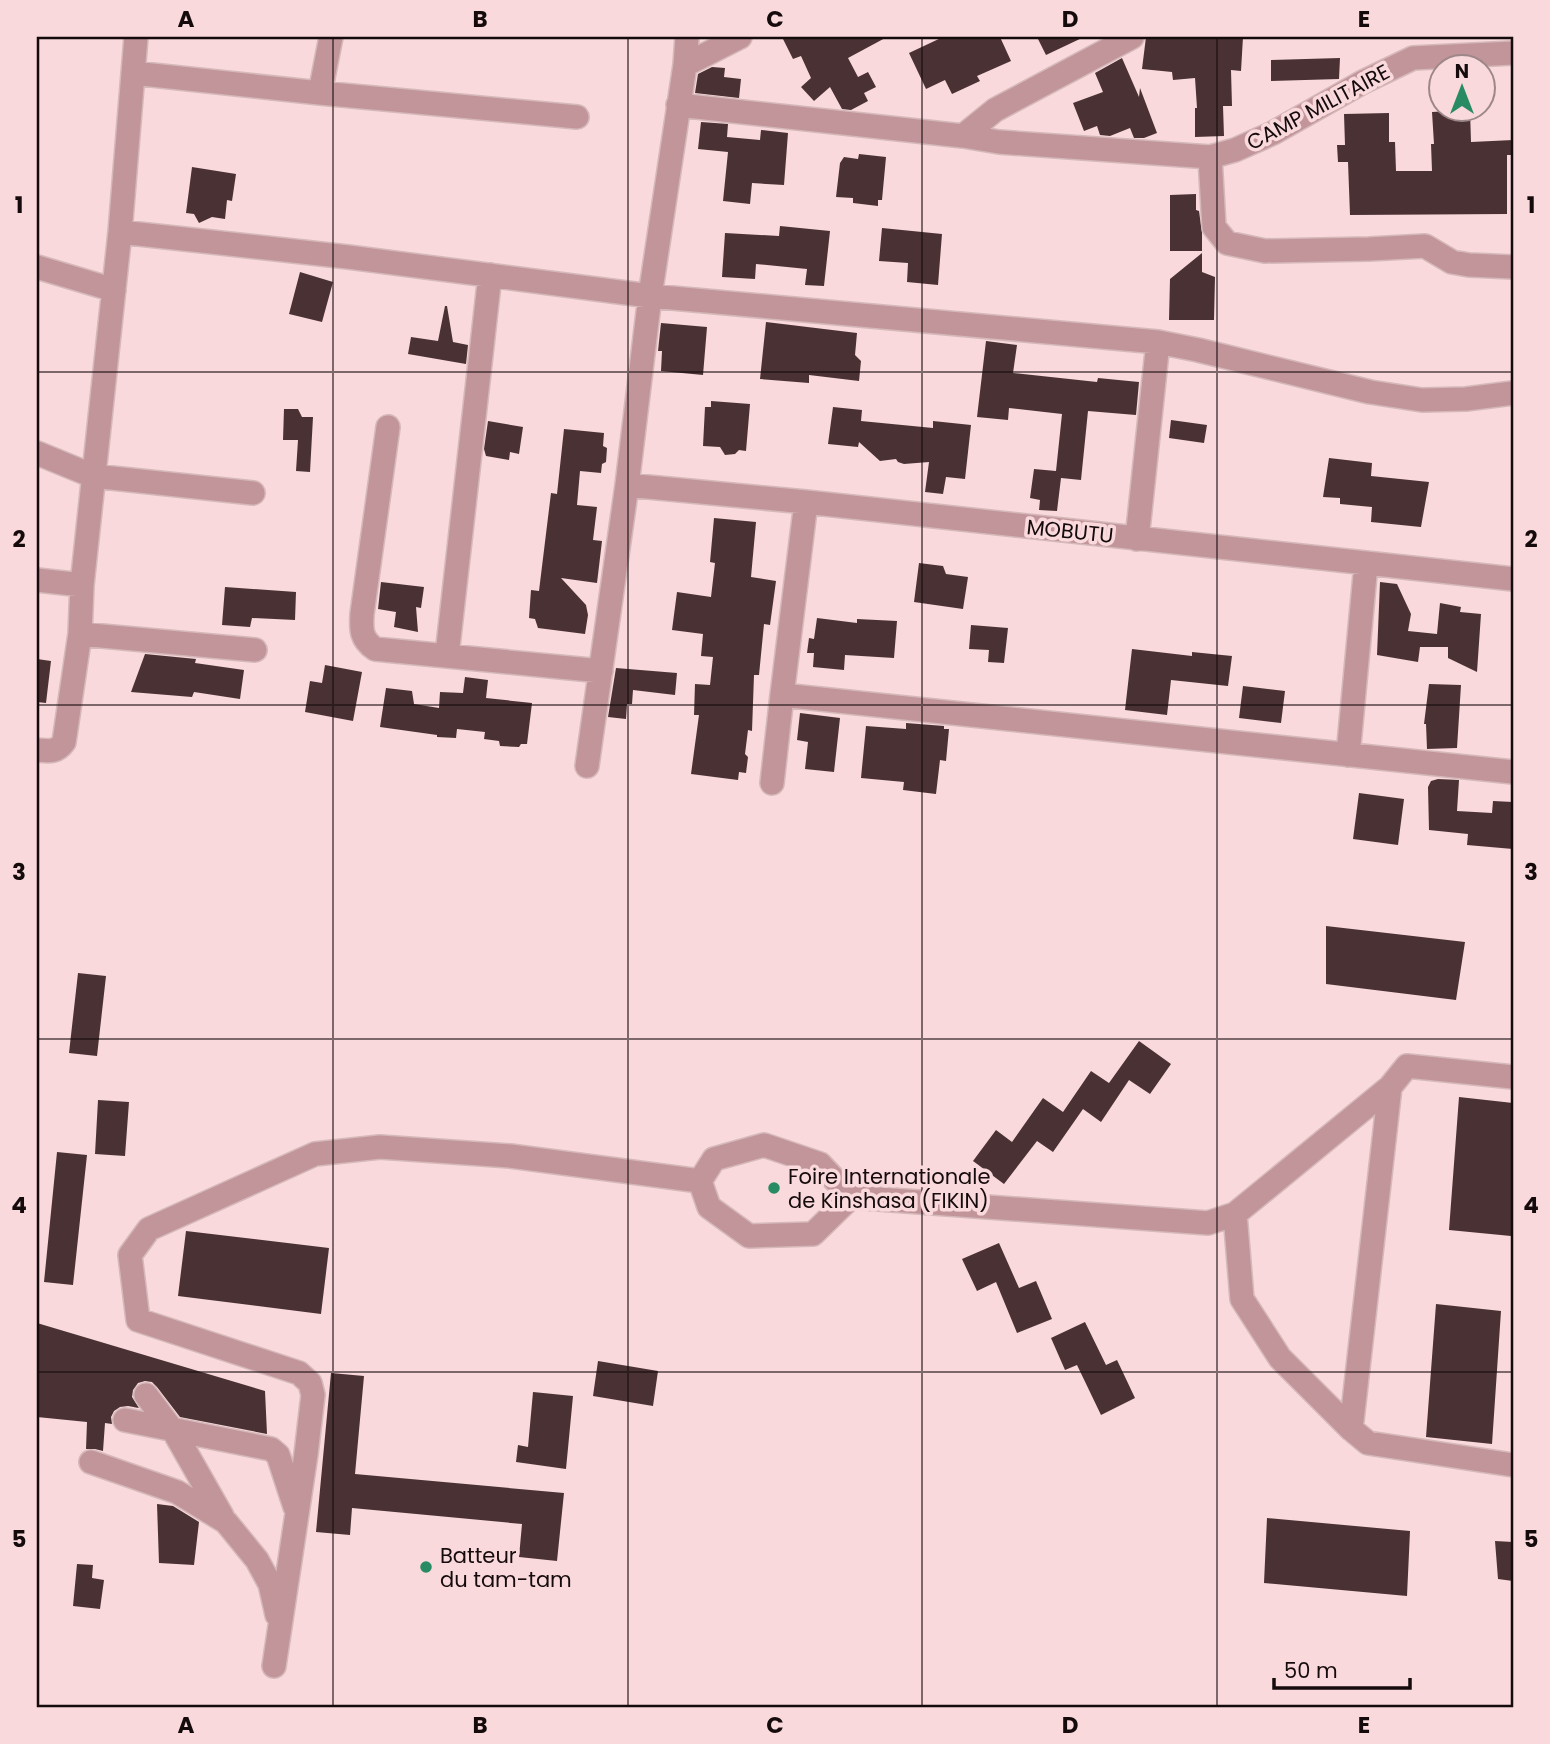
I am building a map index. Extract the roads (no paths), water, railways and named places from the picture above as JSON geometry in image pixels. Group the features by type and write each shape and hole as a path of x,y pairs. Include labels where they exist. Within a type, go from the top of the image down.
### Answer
{"street":[{"path":"37,750 52,752 59,749 64,742 80,634 82,585 120,232 136,37"},
{"path":"320,93 331,37"},
{"path":"587,766 628,485 650,296 687,37"},
{"path":"685,65 740,37"},
{"path":"963,136 995,110 1132,37"},
{"name":"CAMP MILITAIRE","path":"1210,157 1235,150 1273,132 1363,82 1413,58 1513,53"},
{"path":"133,73 577,117"},
{"path":"678,105 999,142 1210,157 1214,227 1227,243 1265,251 1425,246 1452,262 1513,267"},
{"path":"120,232 348,257 650,296 1158,342 1370,392 1422,400 1466,399 1513,393"},
{"path":"37,267 114,290"},
{"path":"447,655 490,275"},
{"path":"1137,539 1158,342"},
{"path":"388,427 362,614 361,634 367,644 375,649 601,671"},
{"path":"37,453 93,476 253,493"},
{"name":"MOBUTU","path":"628,485 1513,579"},
{"path":"772,783 806,502"},
{"path":"1348,755 1366,564"},
{"path":"37,580 82,585"},
{"path":"80,634 255,650"},
{"path":"782,695 1513,772"},
{"path":"700,1181 714,1159 764,1145 820,1164 851,1197 1208,1223 1235,1214 1390,1087 1407,1066 1513,1077"},
{"path":"1351,1429 1390,1087"},
{"path":"274,1666 306,1454 313,1395 310,1383 299,1373 138,1321 130,1255 149,1228 315,1154 380,1147 510,1156 700,1181"},
{"path":"700,1181 709,1207 749,1236 813,1234 851,1197"},
{"path":"1235,1214 1242,1299 1280,1358 1351,1429 1368,1443 1513,1465"},
{"path":"146,1395 170,1428 226,1522 257,1560 270,1584 280,1629"},
{"path":"125,1420 271,1449 278,1455 297,1513"},
{"path":"91,1462 177,1492 226,1522"}],"place":[{"name":"Foire Internationale de Kinshasa (FIKIN)","path":"774,1188"},
{"name":"Batteur du tam-tam","path":"426,1567"}]}
